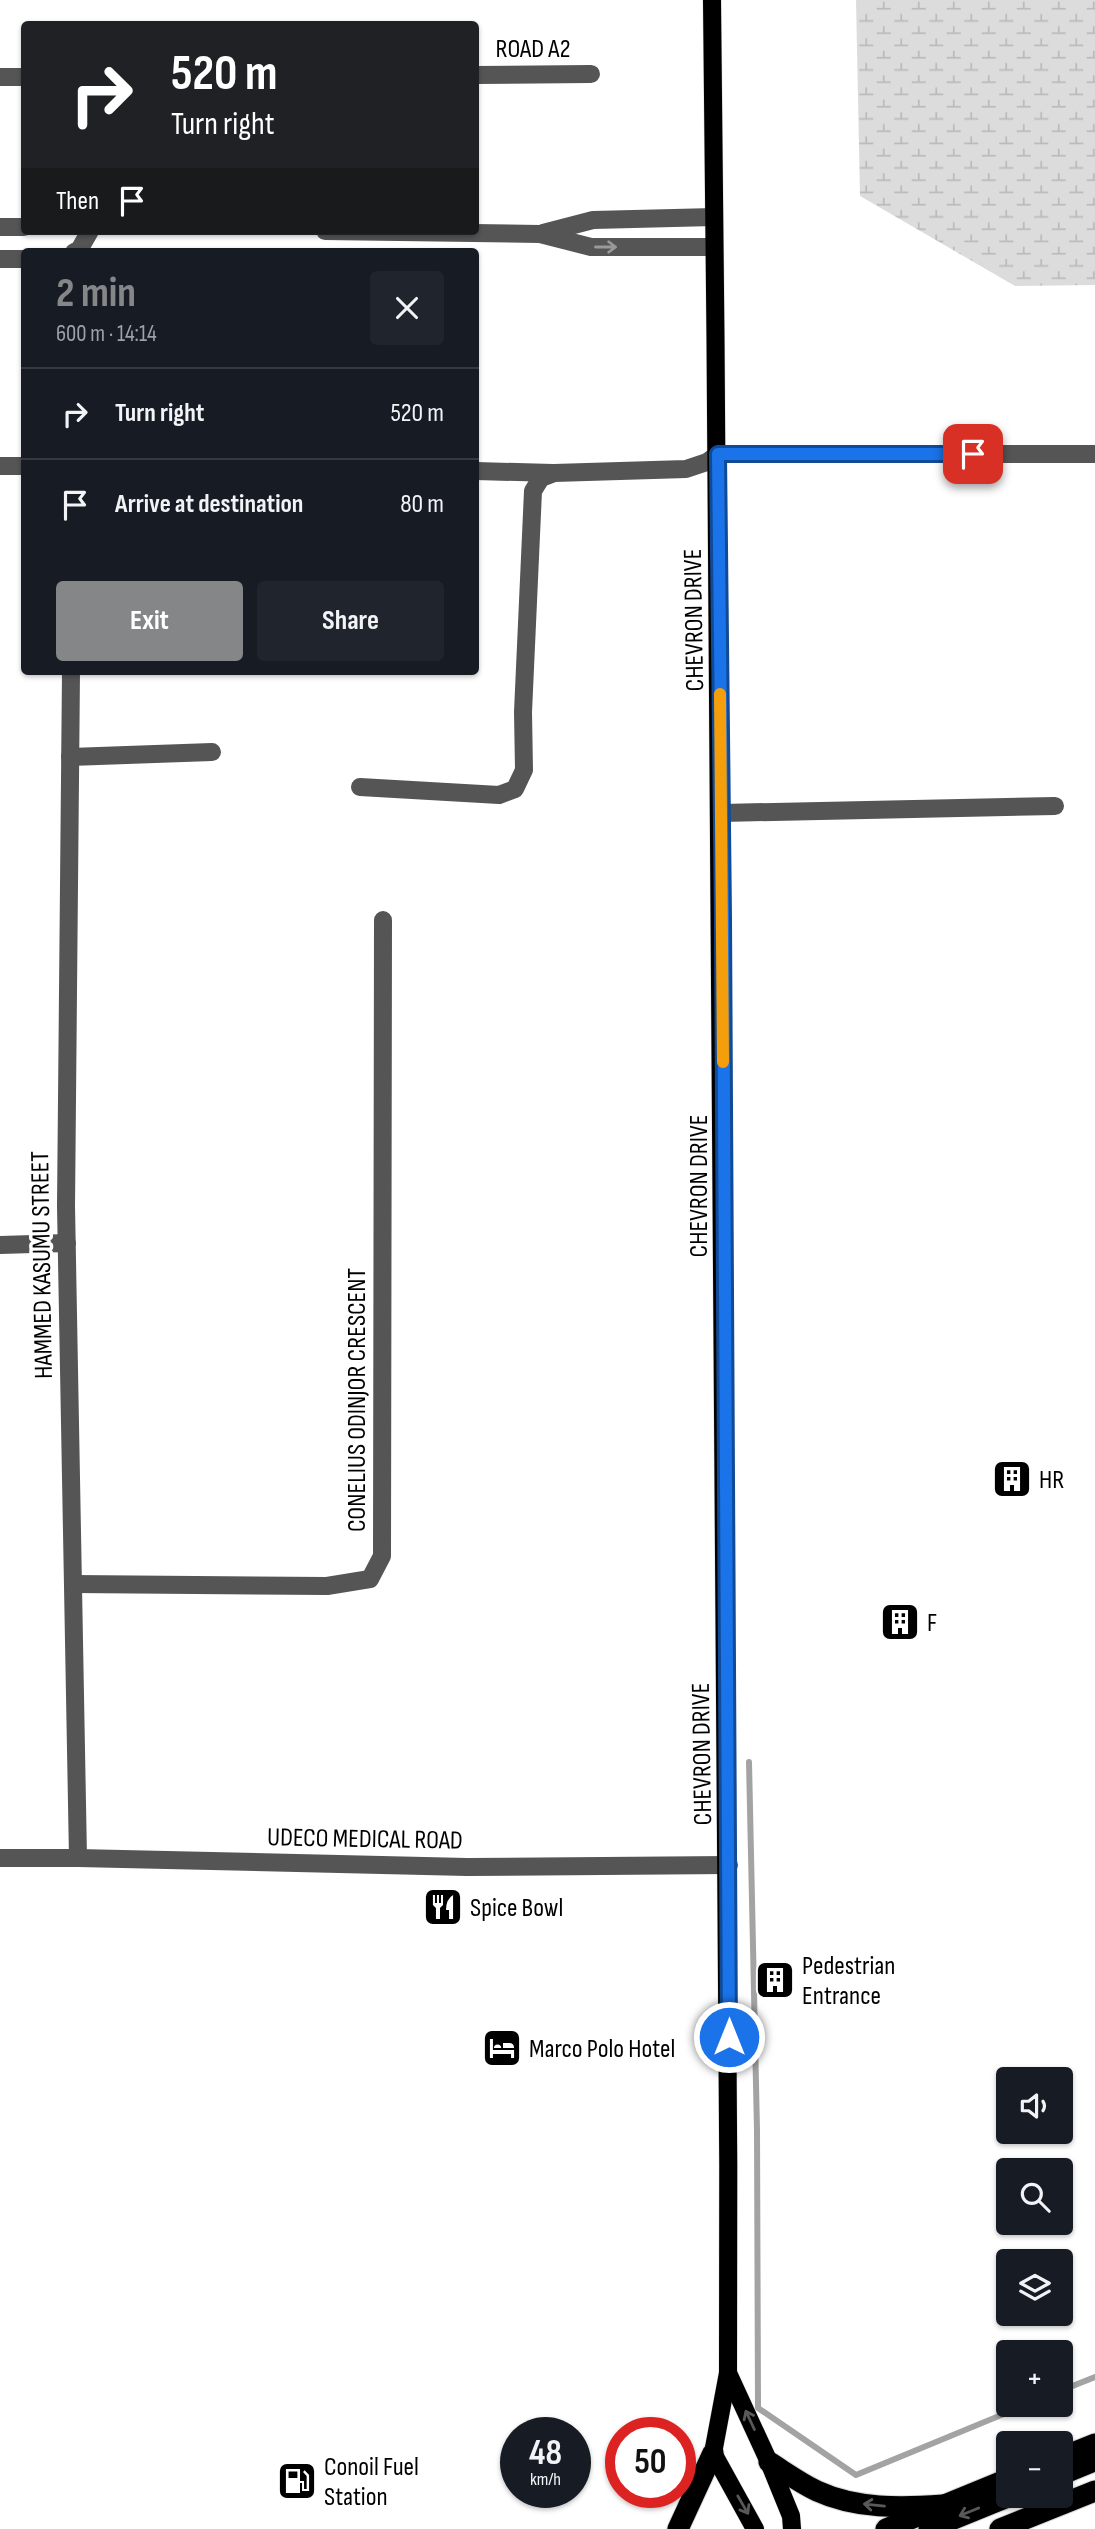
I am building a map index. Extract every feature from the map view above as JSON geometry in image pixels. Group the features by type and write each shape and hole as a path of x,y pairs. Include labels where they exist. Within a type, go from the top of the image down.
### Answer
{"highway":[{"path":"1073,2453 1095,2444"},
{"path":"678,2529 713,2453"},
{"path":"1073,2470 1092,2462 1095,2458"},
{"path":"769,2462 819,2492 856,2503 901,2508 943,2505"},
{"path":"886,2529 996,2484"},
{"path":"1000,2529 1095,2491"},
{"path":"929,2529 996,2502"}],"main road":[{"name":"CHEVRON DRIVE","path":"712,0 722,813 729,1865 728,2373 713,2453"},
{"name":"CHEVRON DRIVE","path":"728,2373 769,2462 791,2516 792,2529"},
{"path":"713,2453 755,2529"}],"street":[{"name":"ROAD A2","path":"479,75 591,74"},
{"path":"0,77 21,77"},
{"path":"540,234 593,220 714,217"},
{"path":"0,228 21,227"},
{"path":"479,233 540,234 591,247 714,247"},
{"path":"0,259 21,259"},
{"path":"479,471 554,473 686,469 707,462 718,454 1095,454"},
{"path":"0,466 21,466"},
{"path":"359,787 499,795 515,789 524,770 523,712 533,491 541,478 554,473"},
{"name":"HAMMED KASUMU STREET","path":"71,675 66,1243 78,1858"},
{"path":"70,757 212,752"},
{"path":"722,813 1055,806"},
{"name":"CONELIUS ODINJOR CRESCENT","path":"73,1584 327,1586 370,1579 382,1556 383,920"},
{"path":"0,1245 66,1243"},
{"name":"UDECO MEDICAL ROAD","path":"0,1858 467,1867 729,1865"}],"green space":[{"path":"856,0 1095,0 1095,285 1015,286 860,196"}],"waterway":[{"path":"749,1762 757,2130 758,2408 856,2475 997,2417"},
{"path":"1073,2386 1095,2377"}],"slow traffic":[{"path":"720,694 723,1062"}],"place":[{"name":"HR","path":"1012,1479"},
{"name":"F","path":"900,1622"},
{"name":"Spice Bowl","path":"443,1907"},
{"name":"Pedestrian Entrance","path":"775,1980"},
{"name":"Marco Polo Hotel","path":"502,2048"},
{"name":"Conoil Fuel Station","path":"297,2481"}],"route":[{"path":"729,2037 718,454 973,454"}]}
